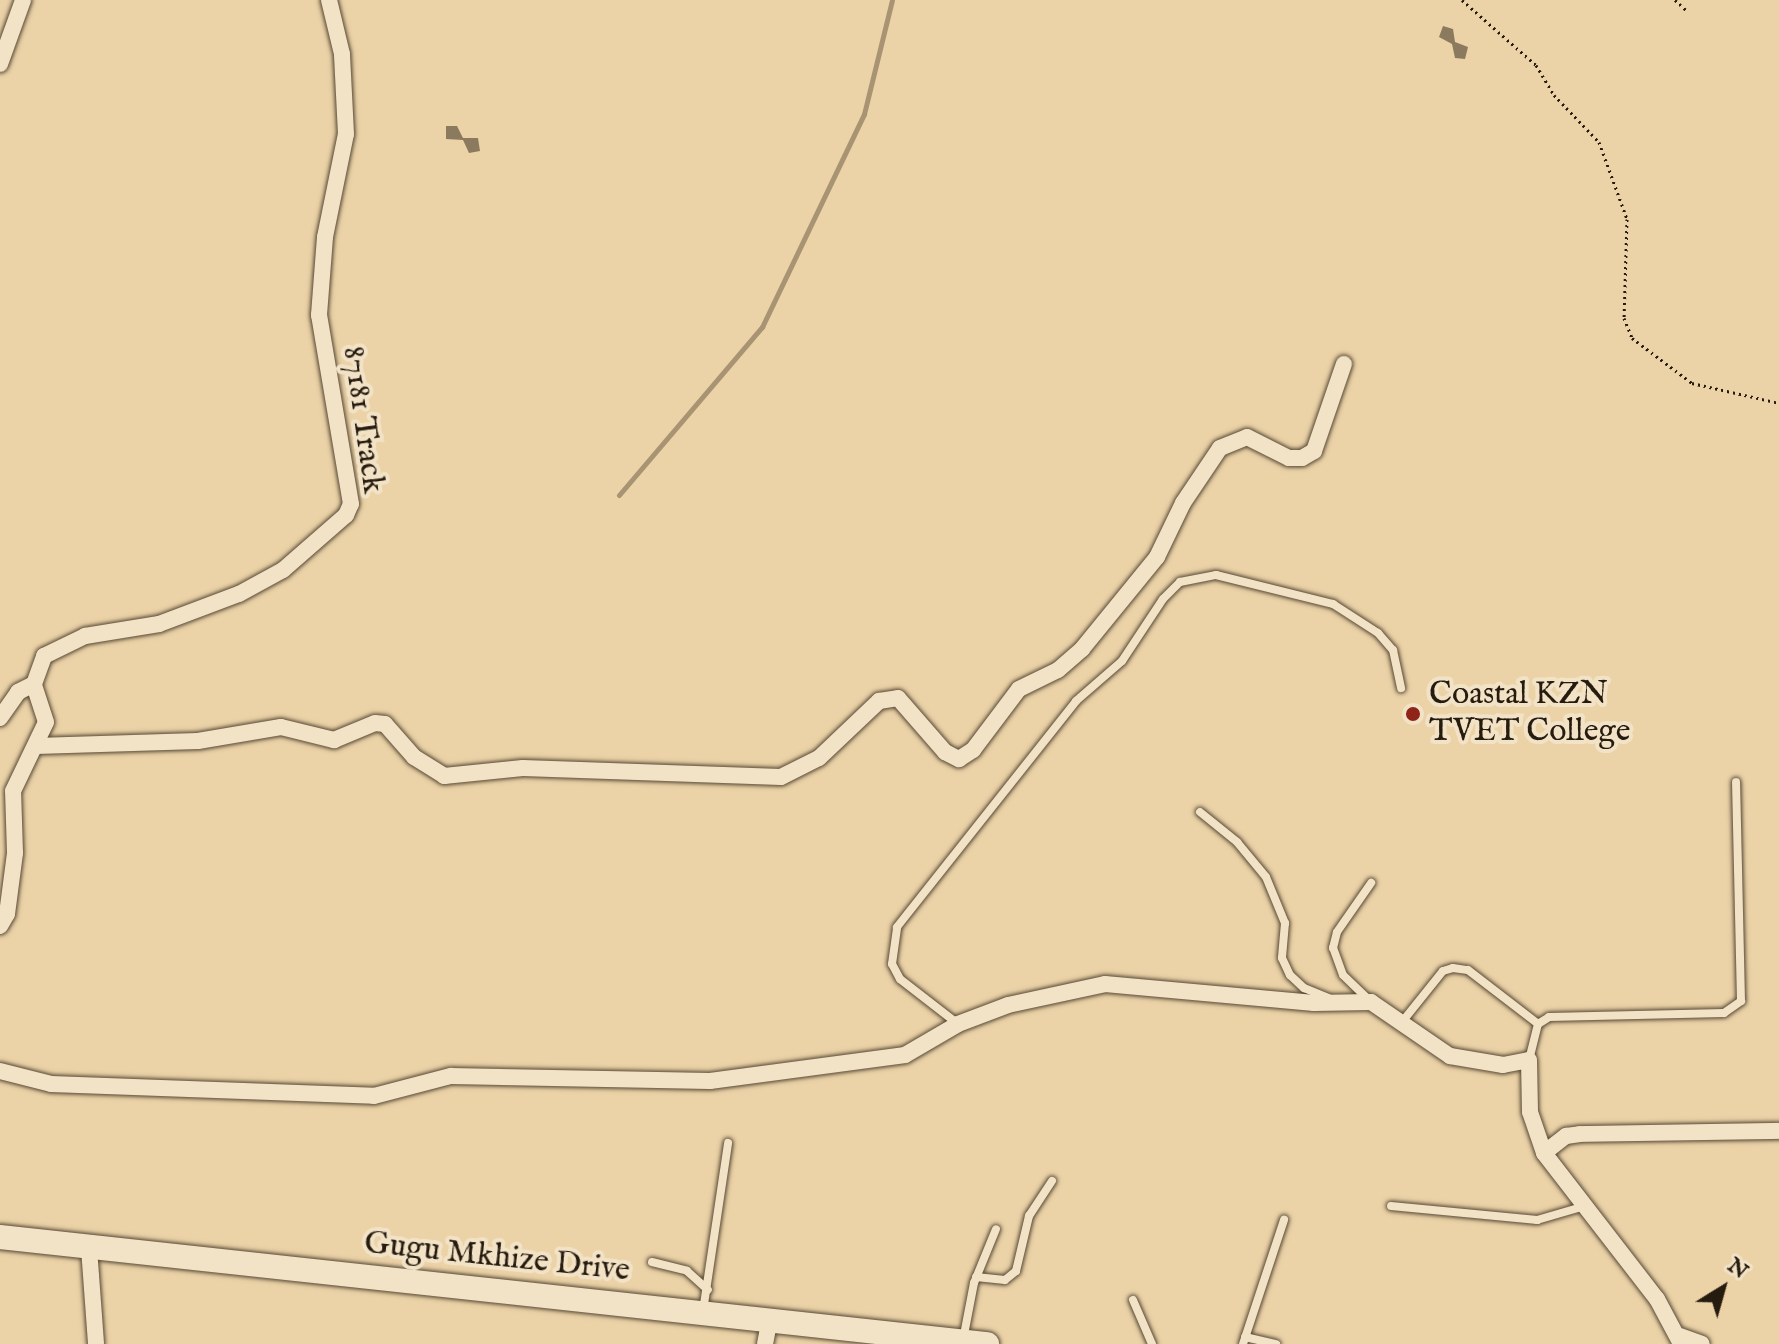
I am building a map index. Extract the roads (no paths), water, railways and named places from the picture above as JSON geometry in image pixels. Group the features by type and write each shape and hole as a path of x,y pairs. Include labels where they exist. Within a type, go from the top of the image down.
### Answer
{"street":[{"path":"0,64 23,0"},
{"name":"87181 Track","path":"34,684 36,670 56,646 159,624 256,586 312,547 351,504 319,315 325,237 346,134 342,54 329,0"},
{"path":"36,746 198,741 281,727 334,740 375,723 385,724 414,757 444,776 523,768 781,777 819,758 879,701 898,698 945,752 959,759 973,750 1019,689 1058,670 1082,649 1157,557 1189,493 1220,448 1247,437 1289,458 1302,458 1314,451 1344,364"},
{"path":"0,718 18,692 34,684 46,722 13,791 15,853 7,914 0,926"},
{"path":"0,1071 51,1084 374,1096 451,1076 710,1081 905,1055 958,1024 1041,996 1105,984 1341,1003 1371,1002 1450,1056 1503,1065 1529,1060 1530,1112 1544,1153 1681,1340 1702,1344"},
{"path":"1544,1153 1566,1136 1580,1134 1779,1131"},
{"name":"Gugu Mkhize Drive","path":"0,1237 89,1248 705,1301 770,1318 975,1343"},
{"path":"89,1248 96,1344"},
{"path":"765,1344 770,1318"}],"lane":[{"path":"958,1024 900,979 892,964 897,927 1076,701 1122,661 1163,599 1180,582 1216,575 1333,604 1378,633 1393,650 1401,688"},
{"path":"1538,1024 1561,1016 1724,1013 1741,1001 1736,782"},
{"path":"1200,812 1237,842 1266,877 1285,923 1282,958 1290,975 1304,988 1341,1003"},
{"path":"1371,883 1337,932 1333,948 1343,975 1371,1002"},
{"path":"1402,1022 1443,971 1453,968 1468,970 1538,1024"},
{"path":"1529,1060 1538,1024"},
{"path":"705,1301 728,1143"},
{"path":"976,1277 1005,1280 1016,1271 1029,1216 1052,1181"},
{"path":"1391,1206 1537,1220 1585,1206"},
{"path":"1276,1344 1244,1340 1284,1220"},
{"path":"975,1343 976,1277 996,1229"},
{"path":"652,1262 687,1271 705,1301"},
{"path":"1133,1300 1152,1344"}],"waterway":[{"path":"619,495 762,327 864,114 892,0"}],"place":[{"name":"Coastal KZN TVET College","path":"1413,714"}]}
